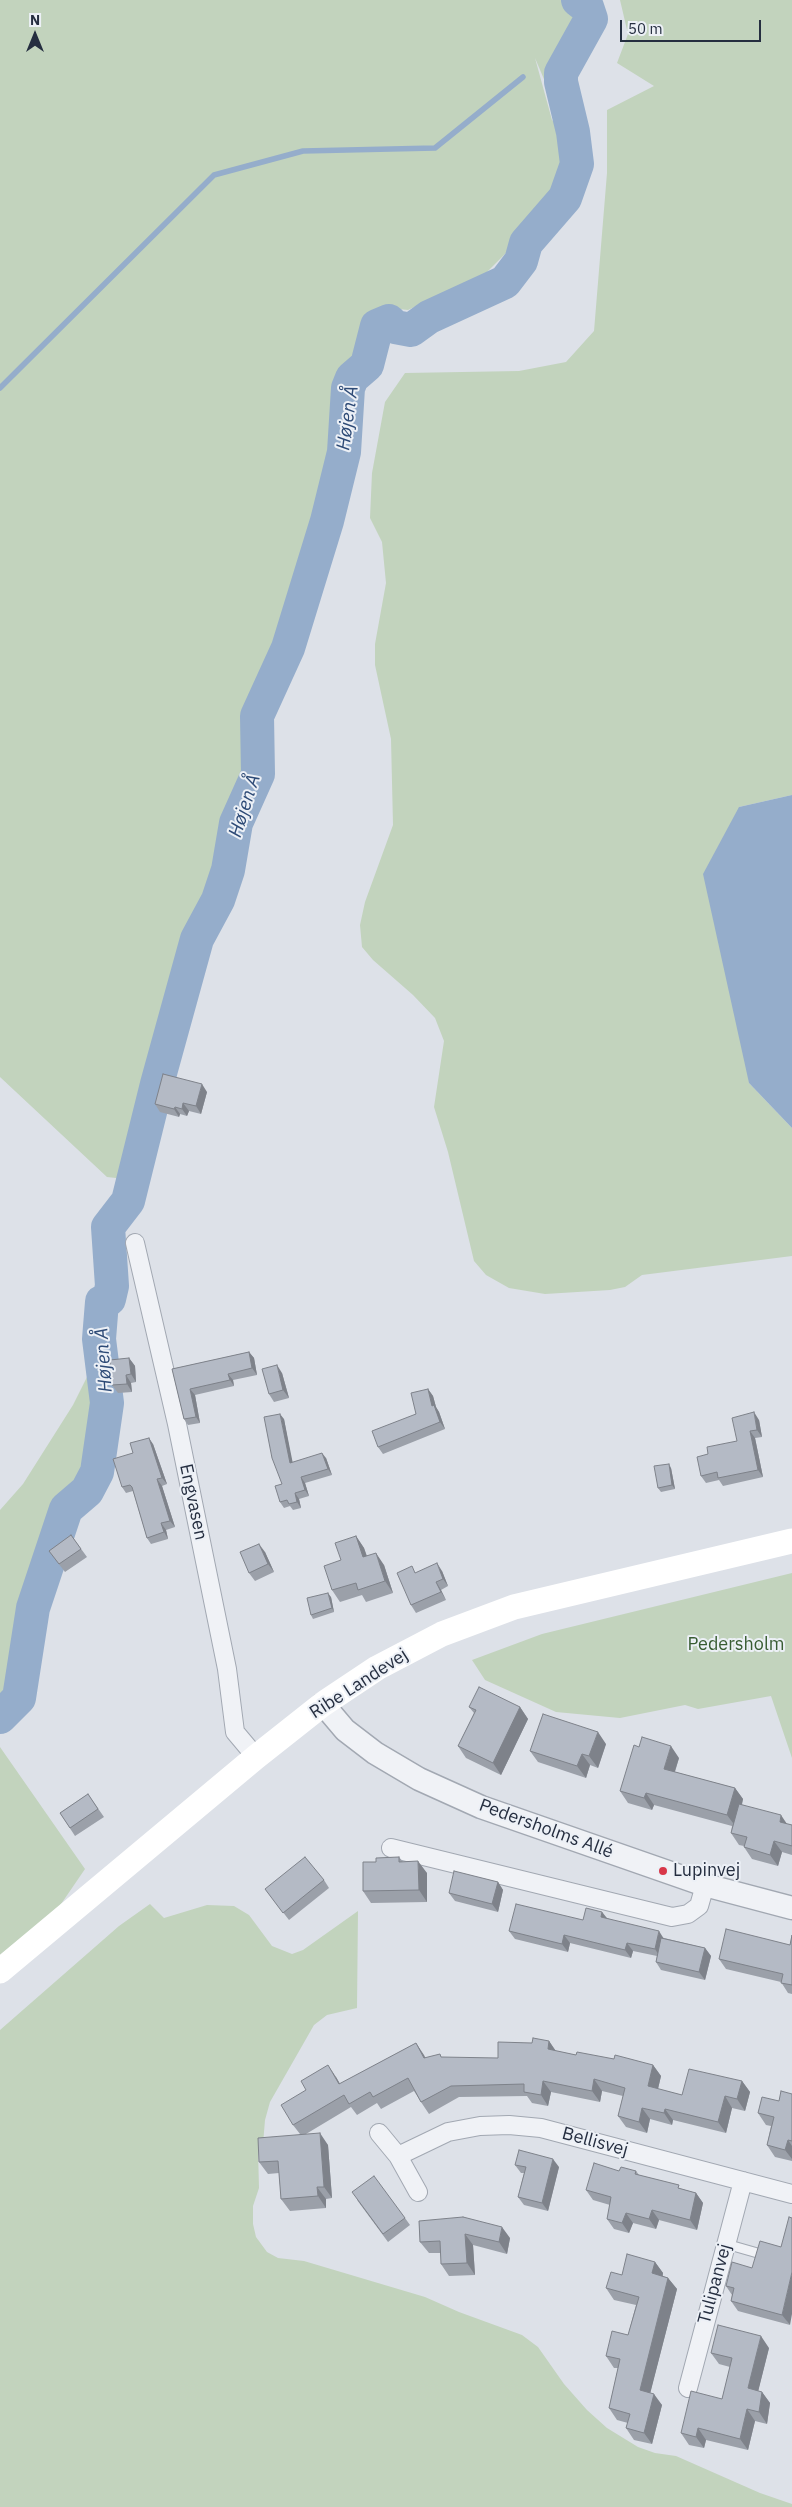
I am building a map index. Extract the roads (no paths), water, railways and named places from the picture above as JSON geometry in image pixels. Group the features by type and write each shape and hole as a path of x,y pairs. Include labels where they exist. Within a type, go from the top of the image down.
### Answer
{"main road":[{"name":"Ribe Landevej","path":"0,1971 256,1757 323,1704 378,1668 442,1634 514,1607 792,1541"}],"street":[{"name":"Engvasen","path":"135,1243 193,1502 227,1669 235,1732 256,1757"},
{"name":"Pedersholms Allé","path":"323,1704 345,1730 375,1753 419,1779 481,1807 705,1885 792,1908"},
{"path":"392,1848 672,1917 688,1914 699,1906 705,1885"},
{"name":"Bellisvej","path":"398,2156 448,2132 509,2125 541,2128 792,2194"},
{"path":"379,2133 398,2156 418,2192"},
{"name":"Tulipanvej","path":"688,2388 743,2180"}],"lane":[{"path":"726,2244 761,2254"}],"water":[{"path":"792,795 792,1128 749,1083 703,874 739,807"}],"waterway":[{"name":"Højen Å","path":"0,1717 19,1698 33,1608 66,1509 87,1491 97,1472 107,1403 99,1339 102,1302 109,1299 112,1286 108,1227 128,1201 157,1084 197,939 218,900 228,870 236,823 258,774 257,716 288,648 327,521 344,452 348,388 352,378 367,365 377,326 389,321 395,327 411,330 429,317 505,282 521,261 526,243 565,198 577,164 573,132 561,82 561,73 591,19 587,7 578,0"},
{"path":"0,388 214,175 303,151 435,148 523,77"}],"place":[{"name":"Lupinvej","path":"663,1871"}],"park label":[{"name":"Pedersholm","path":"736,1645"}]}
